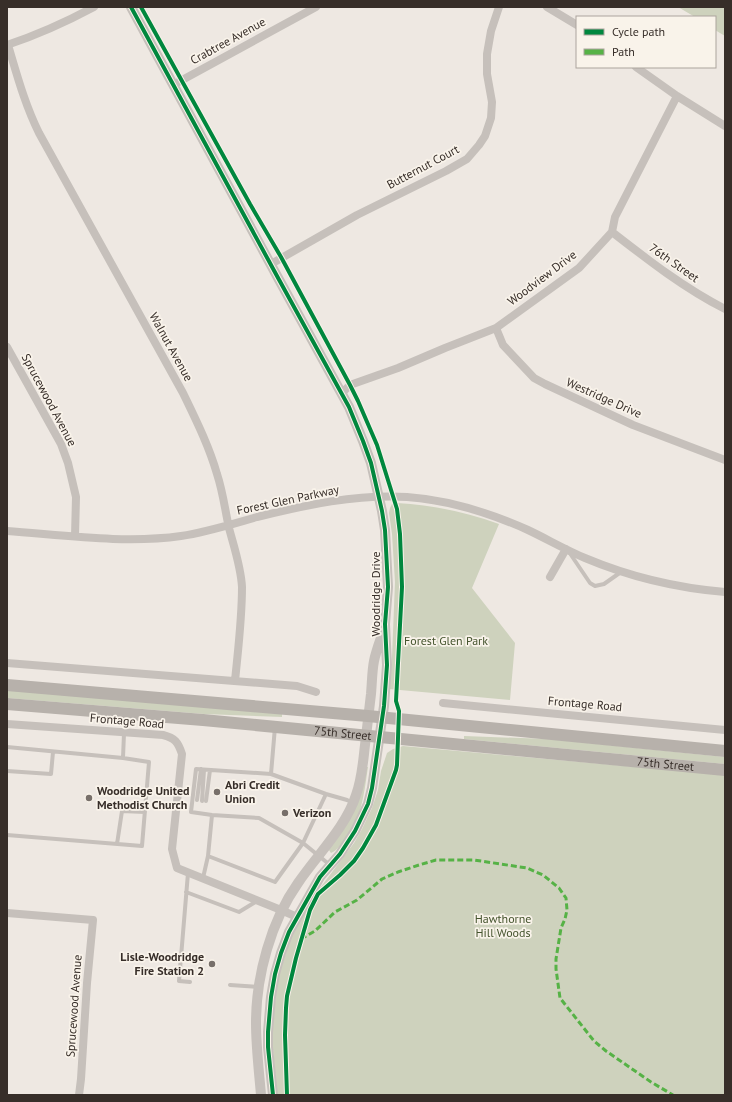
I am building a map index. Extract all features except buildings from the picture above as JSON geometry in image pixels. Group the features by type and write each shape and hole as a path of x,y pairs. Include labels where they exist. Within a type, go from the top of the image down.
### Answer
{"main road":[{"name":"75th Street","path":"7,685 368,716 725,751"},
{"name":"75th Street","path":"7,704 204,720 725,770"}],"street":[{"path":"7,45 41,33 94,7"},
{"name":"Woodridge Drive","path":"131,7 349,407 371,463 385,530 388,573 385,624 387,665 383,718 372,788 368,804 355,831 340,854 320,877 289,932 281,953 271,997 268,1032 273,1095"},
{"name":"Crabtree Avenue","path":"173,85 316,7"},
{"name":"Butternut Court","path":"271,264 357,215 446,171 467,159 479,146 485,136 491,118 492,102 487,74 487,54 491,31 499,7"},
{"path":"547,7 576,24"},
{"name":"Walnut Avenue","path":"7,45 31,117 195,417 211,454 222,493 242,586 236,682"},
{"path":"637,68 677,96 725,126"},
{"name":"Woodview Drive","path":"342,393 350,385 398,368 496,328 579,268 612,232 615,217 677,96"},
{"name":"76th Street","path":"612,232 674,279 725,309"},
{"name":"Westridge Drive","path":"496,328 503,345 534,378 633,425 725,460"},
{"name":"Sprucewood Avenue","path":"7,348 61,444 68,463 76,497 75,536"},
{"name":"Forest Glen Parkway","path":"7,531 134,540 160,538 199,533 258,517 322,503 379,497 407,497 469,508 504,520 585,558 641,578 681,587 725,592"},
{"path":"550,578 566,549"},
{"name":"Woodridge Drive","path":"261,1095 256,1045 256,1021 262,968 281,910 294,888 333,837 353,804 360,782 374,661 385,624"},
{"path":"7,663 297,686 316,692"},
{"name":"Frontage Road","path":"443,703 725,730"},
{"name":"Frontage Road","path":"7,724 163,735 170,737 178,743 182,754 172,849 177,868 297,917"},
{"name":"Sprucewood Avenue","path":"7,913 93,920 79,1095"}],"lane":[{"path":"566,549 590,583 595,586 604,584 622,571"},
{"path":"271,774 275,727"},
{"path":"123,758 124,733"},
{"path":"7,747 123,758 149,762 142,846 7,835"},
{"path":"7,771 52,774 53,752"},
{"path":"330,866 303,843 259,818 191,812 196,769 271,774 347,800 353,804"},
{"path":"202,770 202,801 210,770"},
{"path":"208,856 275,882 303,843 326,794"},
{"path":"196,807 201,813"},
{"path":"201,813 204,808"},
{"path":"117,844 122,811 145,812"},
{"path":"203,878 208,856 212,815"},
{"path":"188,872 179,981 190,982"},
{"path":"186,892 239,912 258,900"},
{"path":"230,985 259,987"}],"green space":[{"path":"678,7 725,7 725,36 716,31 716,16 693,16"},
{"name":"Forest Glen Park","path":"392,504 423,505 449,510 499,524 472,588 515,643 510,700 389,689 392,657 395,582 389,513"},
{"path":"7,690 282,714 282,717 204,714 7,698"},
{"path":"464,736 548,739 725,757 725,764 464,739"},
{"name":"Hawthorne Hill Woods","path":"403,746 725,775 725,1095 277,1095 272,1038 273,1020 278,978 291,937 311,900 354,843 362,829 372,808 378,790 381,771 387,753 393,749"},
{"path":"367,767 360,811 346,838 338,849 331,853 329,850"}],"marked path":[{"path":"301,939 315,931 335,912 357,900 382,879 419,865 436,860 474,860 527,868 543,875 559,888 566,898 567,910 561,928 556,959 560,998 594,1041 651,1082 673,1095"}],"cycle path":[{"path":"131,7 349,407 371,463 385,530 388,587 385,624 387,665 384,706 372,788 368,804 355,831 340,854 320,877 289,932 281,953 271,997 268,1032 273,1095"},
{"path":"141,7 281,257 350,385 377,445 397,509 400,534 402,587 396,701 399,711 397,765 376,825 363,848 354,861 318,894 310,910 287,996 285,1035 287,1095"}],"place":[{"name":"Abri Credit Union","path":"217,792"},
{"name":"Woodridge United Methodist Church","path":"89,798"},
{"name":"Verizon","path":"285,813"},
{"name":"Lisle-Woodridge Fire Station 2","path":"212,964"}]}
